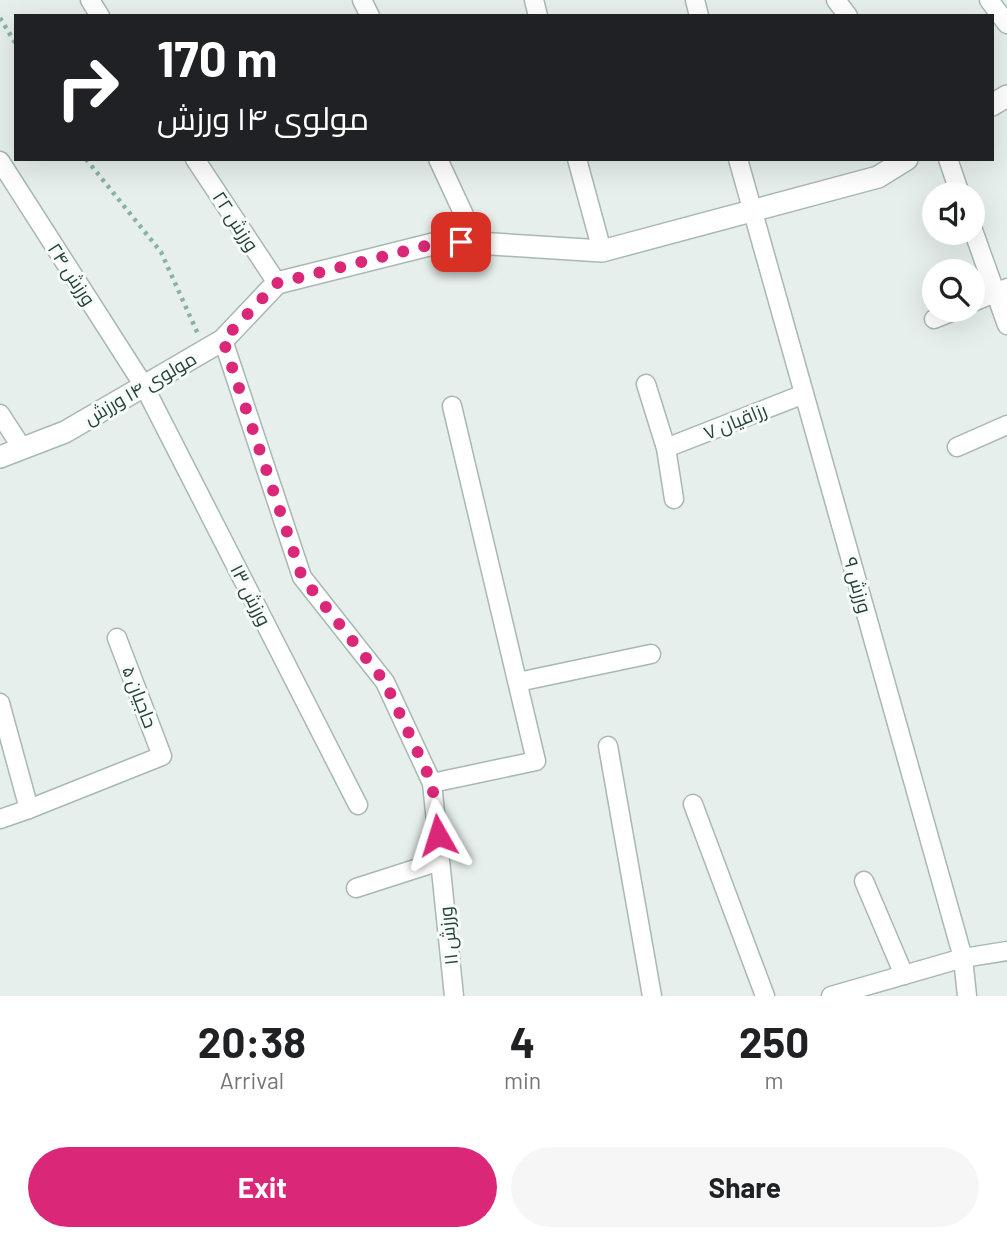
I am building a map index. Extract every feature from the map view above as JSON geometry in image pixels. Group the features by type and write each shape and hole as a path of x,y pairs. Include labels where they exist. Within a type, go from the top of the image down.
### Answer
{"street":[{"path":"989,0 1007,24"},
{"name":"ورزش ۲۴","path":"0,161 144,386"},
{"name":"ورزش ۲۲","path":"196,161 277,283"},
{"path":"439,161 477,243"},
{"path":"578,161 602,251"},
{"name":"ورزش ۹","path":"739,161 963,958 967,996"},
{"path":"277,283 445,241 602,251 878,177 903,161"},
{"path":"949,161 956,182"},
{"path":"980,245 1001,290 1007,325"},
{"name":"مولوی ۱۴ ورزش","path":"0,457 65,432 214,345 277,283"},
{"name":"ورزش ۱۱","path":"214,345 302,577 385,682 432,783 454,996"},
{"path":"646,384 666,448 674,499"},
{"name":"ورزش ۱۳","path":"144,386 358,804"},
{"name":"رزاقیان ۷","path":"666,448 804,394"},
{"path":"432,783 536,761 452,406"},
{"path":"0,414 22,448"},
{"path":"957,447 1007,425"},
{"name":"حاجیان ۵","path":"29,809 162,756 117,638"},
{"path":"518,682 651,654"},
{"path":"0,703 29,809 0,818"},
{"path":"608,746 652,996"},
{"path":"693,804 765,996"},
{"path":"356,887 440,861"},
{"path":"864,881 904,975"},
{"path":"831,996 963,958 1007,951"}],"path":[{"path":"0,18 14,41"},
{"path":"88,161 161,252 214,345"}],"route":[{"path":"438,835 432,783 385,682 302,577 223,340 277,283 445,241 461,242"}]}
